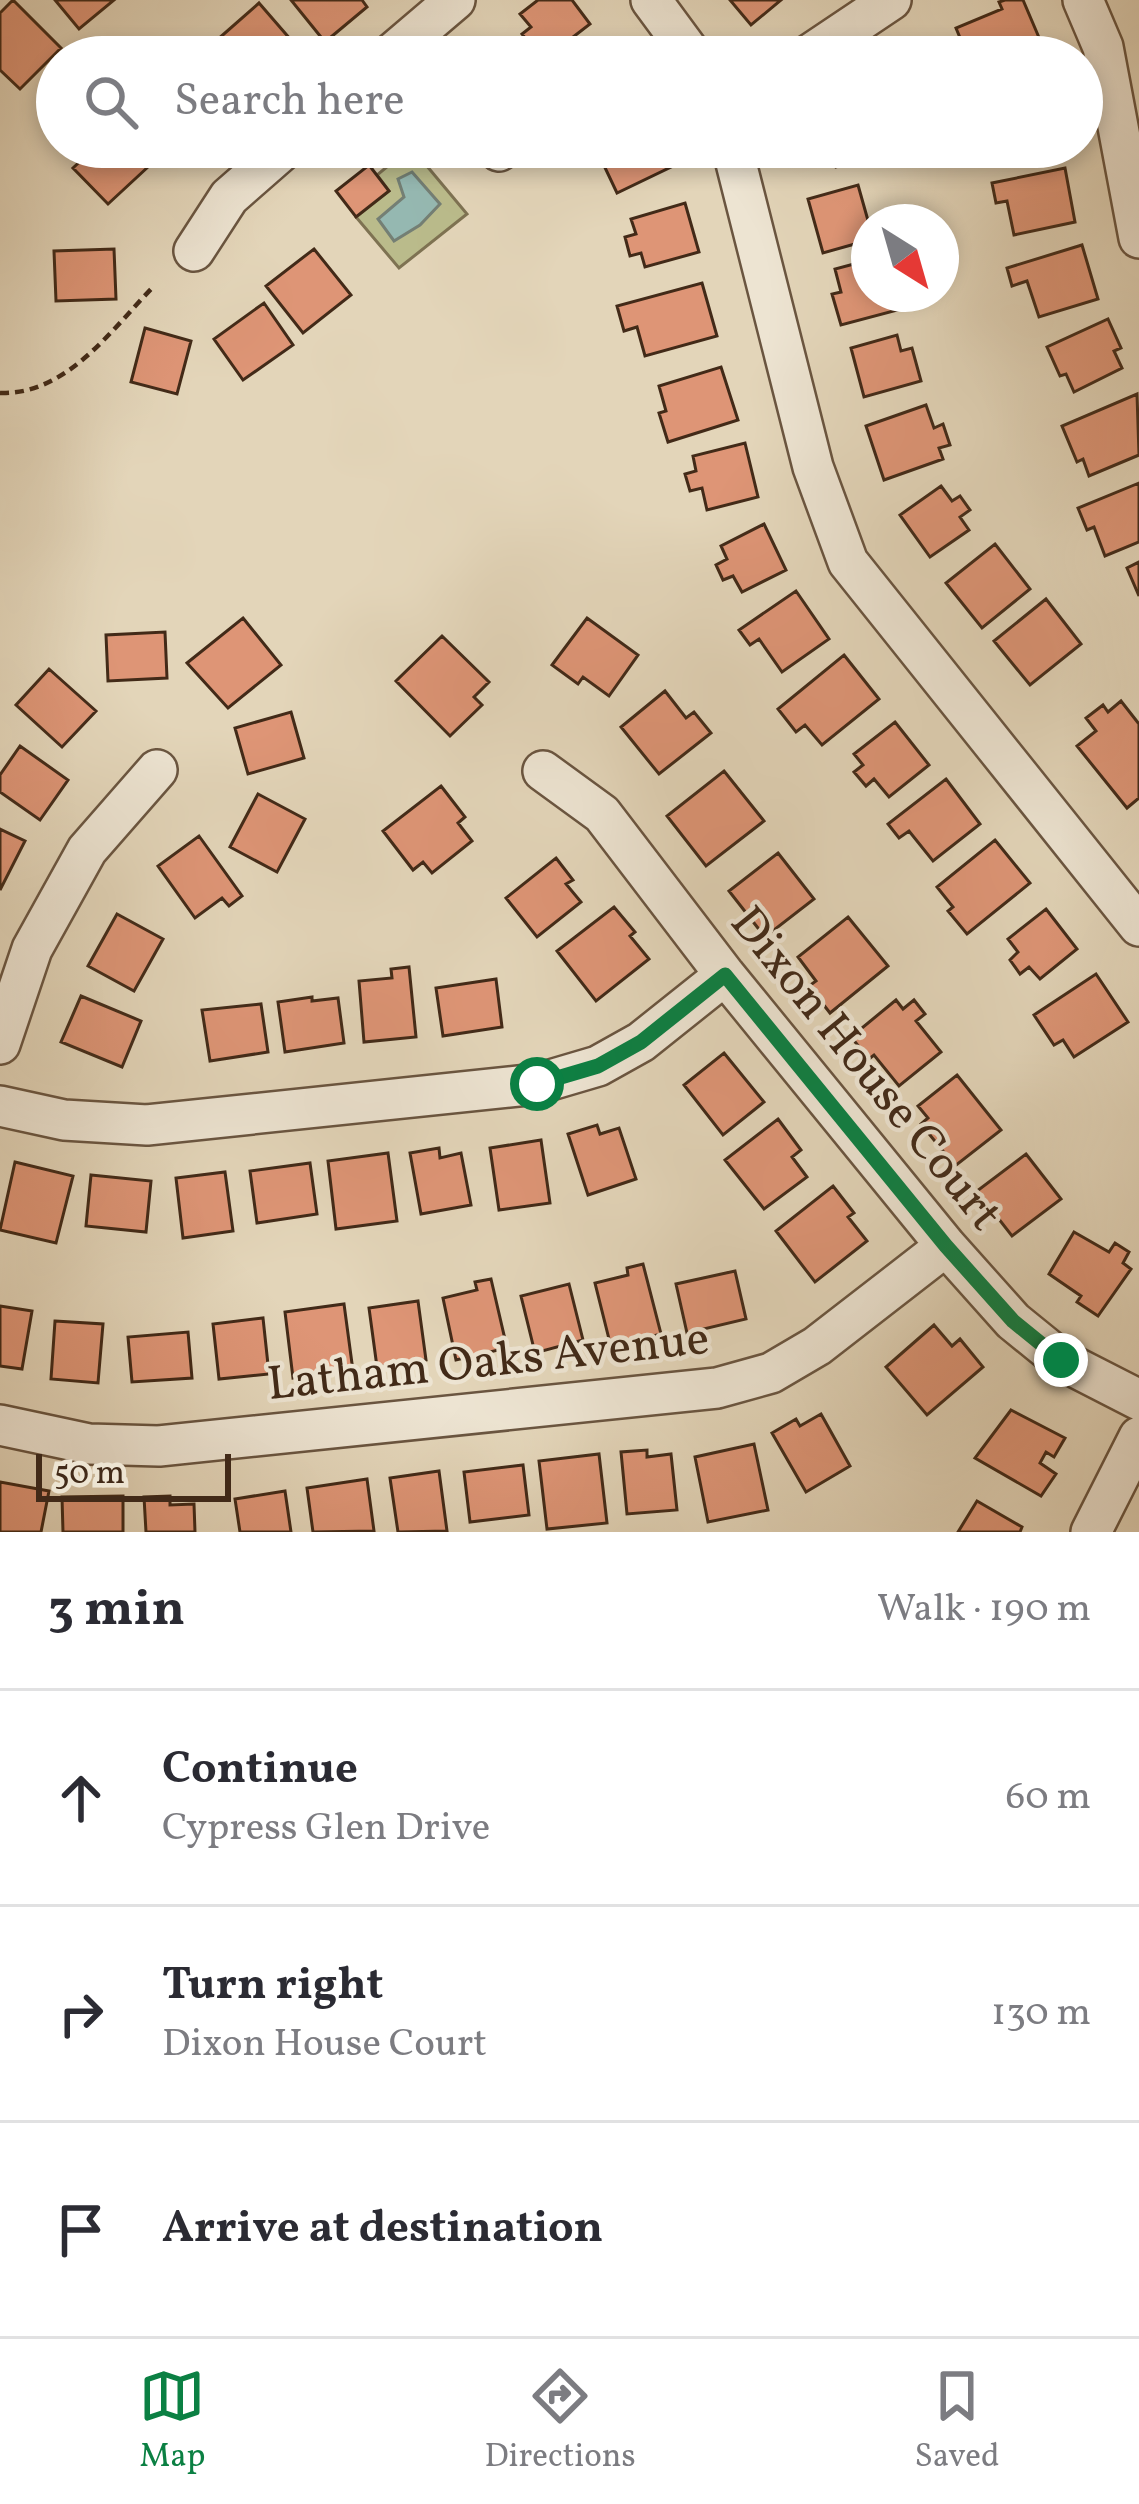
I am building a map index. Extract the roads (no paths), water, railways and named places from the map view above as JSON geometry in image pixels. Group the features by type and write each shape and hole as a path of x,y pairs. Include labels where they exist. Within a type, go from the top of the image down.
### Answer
{"street":[{"path":"419,36 455,0"},
{"path":"651,0 678,36"},
{"path":"837,36 891,0"},
{"path":"1083,0 1098,36"},
{"path":"1103,52 1139,238"},
{"path":"194,251 229,197 262,168"},
{"path":"737,168 813,467 848,562 1126,884 1139,926"},
{"path":"0,1044 32,949 88,850 157,770"},
{"name":"Dixon House Court","path":"543,770 602,814 725,975 1013,1321 1061,1360 1139,1400"},
{"path":"0,1106 64,1120 147,1126 537,1084 598,1066 641,1042 725,975"},
{"name":"Latham Oaks Avenue","path":"0,1425 88,1444 159,1446 717,1388 771,1373 818,1346 946,1246"},
{"path":"1091,1532 1139,1437"}],"water":[{"path":"412,172 440,204 420,225 394,241 378,219 404,197 398,179"}]}
